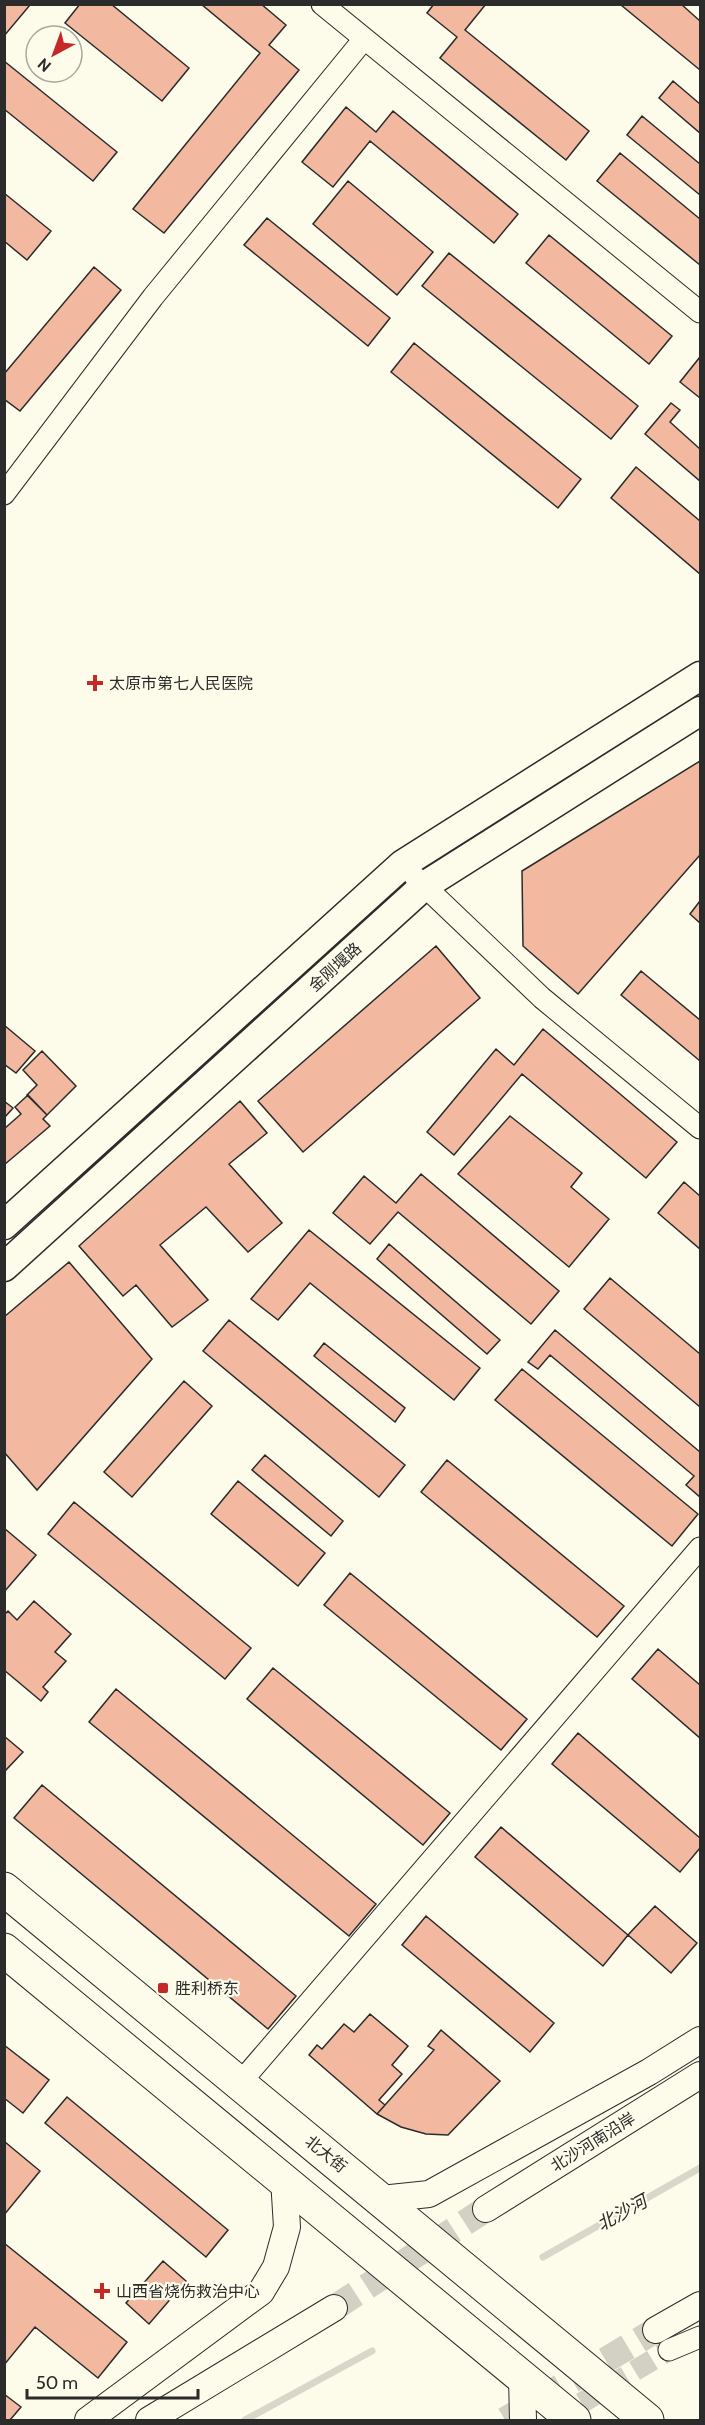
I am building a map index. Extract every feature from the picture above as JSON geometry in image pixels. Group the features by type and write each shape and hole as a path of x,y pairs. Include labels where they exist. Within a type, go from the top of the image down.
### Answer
{"main road":[{"path":"4,1225 403,864 700,676"},
{"name":"金刚堰路","path":"4,1267 424,886 700,711"},
{"name":"北大街","path":"4,1889 647,2421"},
{"path":"4,1950 284,2179 574,2421"}],"street":[{"path":"322,4 700,312"},
{"path":"4,494 153,297 364,39"},
{"path":"403,864 542,999 700,1128"},
{"path":"239,2084 700,1548"},
{"path":"381,2199 429,2194 648,2072 700,2040"},
{"name":"北沙河南沿岸","path":"486,2209 700,2075"},
{"path":"88,2421 261,2292 276,2267 287,2227 284,2179"},
{"path":"663,2340 700,2306"},
{"path":"149,2421 334,2308"},
{"path":"663,2340 700,2337"},
{"path":"522,2378 523,2421"}],"building":[{"path":"4,4 30,5 4,36"},
{"path":"80,4 111,4 189,68 162,101 84,38 84,24 65,23"},
{"path":"201,4 261,4 286,25 269,45 299,70 164,233 133,209 260,53"},
{"path":"434,4 486,4 465,30 589,131 566,160 440,58 457,37 427,13"},
{"path":"681,4 700,21 700,70 621,5"},
{"path":"4,61 24,77 24,84 33,84 117,152 93,181 4,109"},
{"path":"673,81 700,104 700,133 659,98"},
{"path":"346,107 376,132 393,111 518,214 494,243 370,141 333,187 302,162"},
{"path":"642,116 700,164 700,195 627,135"},
{"path":"620,153 700,219 700,265 597,181"},
{"path":"348,181 433,252 397,295 313,224"},
{"path":"4,193 51,231 27,260 4,241"},
{"path":"267,218 390,318 368,346 244,245"},
{"path":"549,235 672,336 649,364 526,263"},
{"path":"449,253 638,406 611,439 422,286"},
{"path":"94,267 121,290 20,411 4,399 4,374"},
{"path":"414,343 581,479 558,508 391,372"},
{"path":"700,357 700,398 680,382"},
{"path":"671,403 680,410 670,422 700,449 700,481 645,434"},
{"path":"636,467 700,521 700,574 611,498"},
{"path":"700,761 700,855 578,994 523,946 522,871"},
{"path":"700,901 700,923 690,914"},
{"path":"436,946 480,998 303,1152 258,1101"},
{"path":"641,971 700,1020 700,1061 621,995"},
{"path":"4,1025 35,1051 16,1073 4,1064"},
{"path":"543,1029 677,1142 646,1178 522,1074 454,1155 427,1132 496,1049 514,1065"},
{"path":"42,1051 76,1086 47,1115 27,1095 37,1085 23,1070"},
{"path":"28,1095 47,1115 43,1119 50,1126 4,1165 4,1129 21,1114 15,1107"},
{"path":"4,1101 13,1108 4,1118"},
{"path":"240,1101 267,1133 229,1164 282,1223 248,1252 206,1207 160,1245 208,1300 172,1327 136,1285 123,1296 79,1246"},
{"path":"510,1116 582,1173 571,1187 609,1219 569,1267 458,1174"},
{"path":"421,1174 559,1291 531,1324 398,1212 370,1244 333,1213 364,1176 396,1203"},
{"path":"684,1182 700,1196 700,1249 658,1213"},
{"path":"309,1230 480,1368 454,1400 310,1283 278,1320 251,1299"},
{"path":"389,1244 500,1340 487,1354 377,1259"},
{"path":"69,1262 152,1359 37,1490 4,1452 4,1317"},
{"path":"610,1278 700,1354 700,1407 584,1309"},
{"path":"229,1320 405,1465 379,1497 203,1351"},
{"path":"555,1330 700,1452 700,1497 686,1485 694,1476 550,1355 538,1369 528,1362"},
{"path":"324,1343 405,1408 395,1422 314,1356"},
{"path":"522,1369 698,1514 672,1546 495,1400"},
{"path":"184,1381 212,1406 132,1497 104,1472"},
{"path":"265,1455 343,1521 331,1536 252,1470"},
{"path":"447,1460 624,1606 597,1637 421,1492"},
{"path":"238,1481 325,1553 298,1586 211,1514"},
{"path":"74,1502 251,1648 225,1679 48,1534"},
{"path":"4,1528 36,1555 4,1592"},
{"path":"350,1573 527,1719 501,1750 324,1605"},
{"path":"34,1601 71,1634 55,1652 66,1661 43,1687 48,1692 41,1701 4,1670 4,1615 8,1611 17,1620"},
{"path":"658,1649 700,1685 700,1738 632,1679"},
{"path":"273,1668 450,1813 423,1845 247,1699"},
{"path":"116,1689 376,1904 349,1936 89,1722"},
{"path":"578,1733 700,1838 700,1848 680,1872 552,1764"},
{"path":"4,1736 23,1752 4,1772"},
{"path":"42,1785 296,1996 268,2029 14,1818"},
{"path":"501,1827 628,1935 603,1966 475,1857"},
{"path":"655,1906 697,1943 671,1973 628,1935"},
{"path":"426,1916 554,2023 530,2052 402,1945"},
{"path":"370,2014 408,2046 392,2065 402,2074 379,2100 385,2105 377,2114 309,2055 317,2045 322,2049 344,2024 354,2032"},
{"path":"441,2030 500,2081 448,2135 426,2134 401,2127 377,2114 434,2050 428,2046"},
{"path":"4,2045 49,2080 23,2113 4,2098"},
{"path":"67,2097 228,2230 206,2257 45,2123"},
{"path":"4,2142 40,2171 4,2215"},
{"path":"4,2243 127,2342 98,2378 35,2327 4,2365"},
{"path":"163,2261 186,2281 149,2324 126,2303"},
{"path":"4,2394 21,2407 10,2420 4,2420"}],"waterway":[{"name":"北沙河","path":"543,2257 700,2168"},
{"name":"北沙河","path":"245,2420 372,2351"}],"tunnel":[{"path":"334,2308 486,2209"},
{"path":"505,2420 656,2330"},
{"path":"555,2419 669,2350"}],"place":[{"name":"太原市第七人民医院","path":"95,683"},
{"name":"胜利桥东","path":"163,1988"},
{"name":"山西省烧伤救治中心","path":"102,2291"}]}
